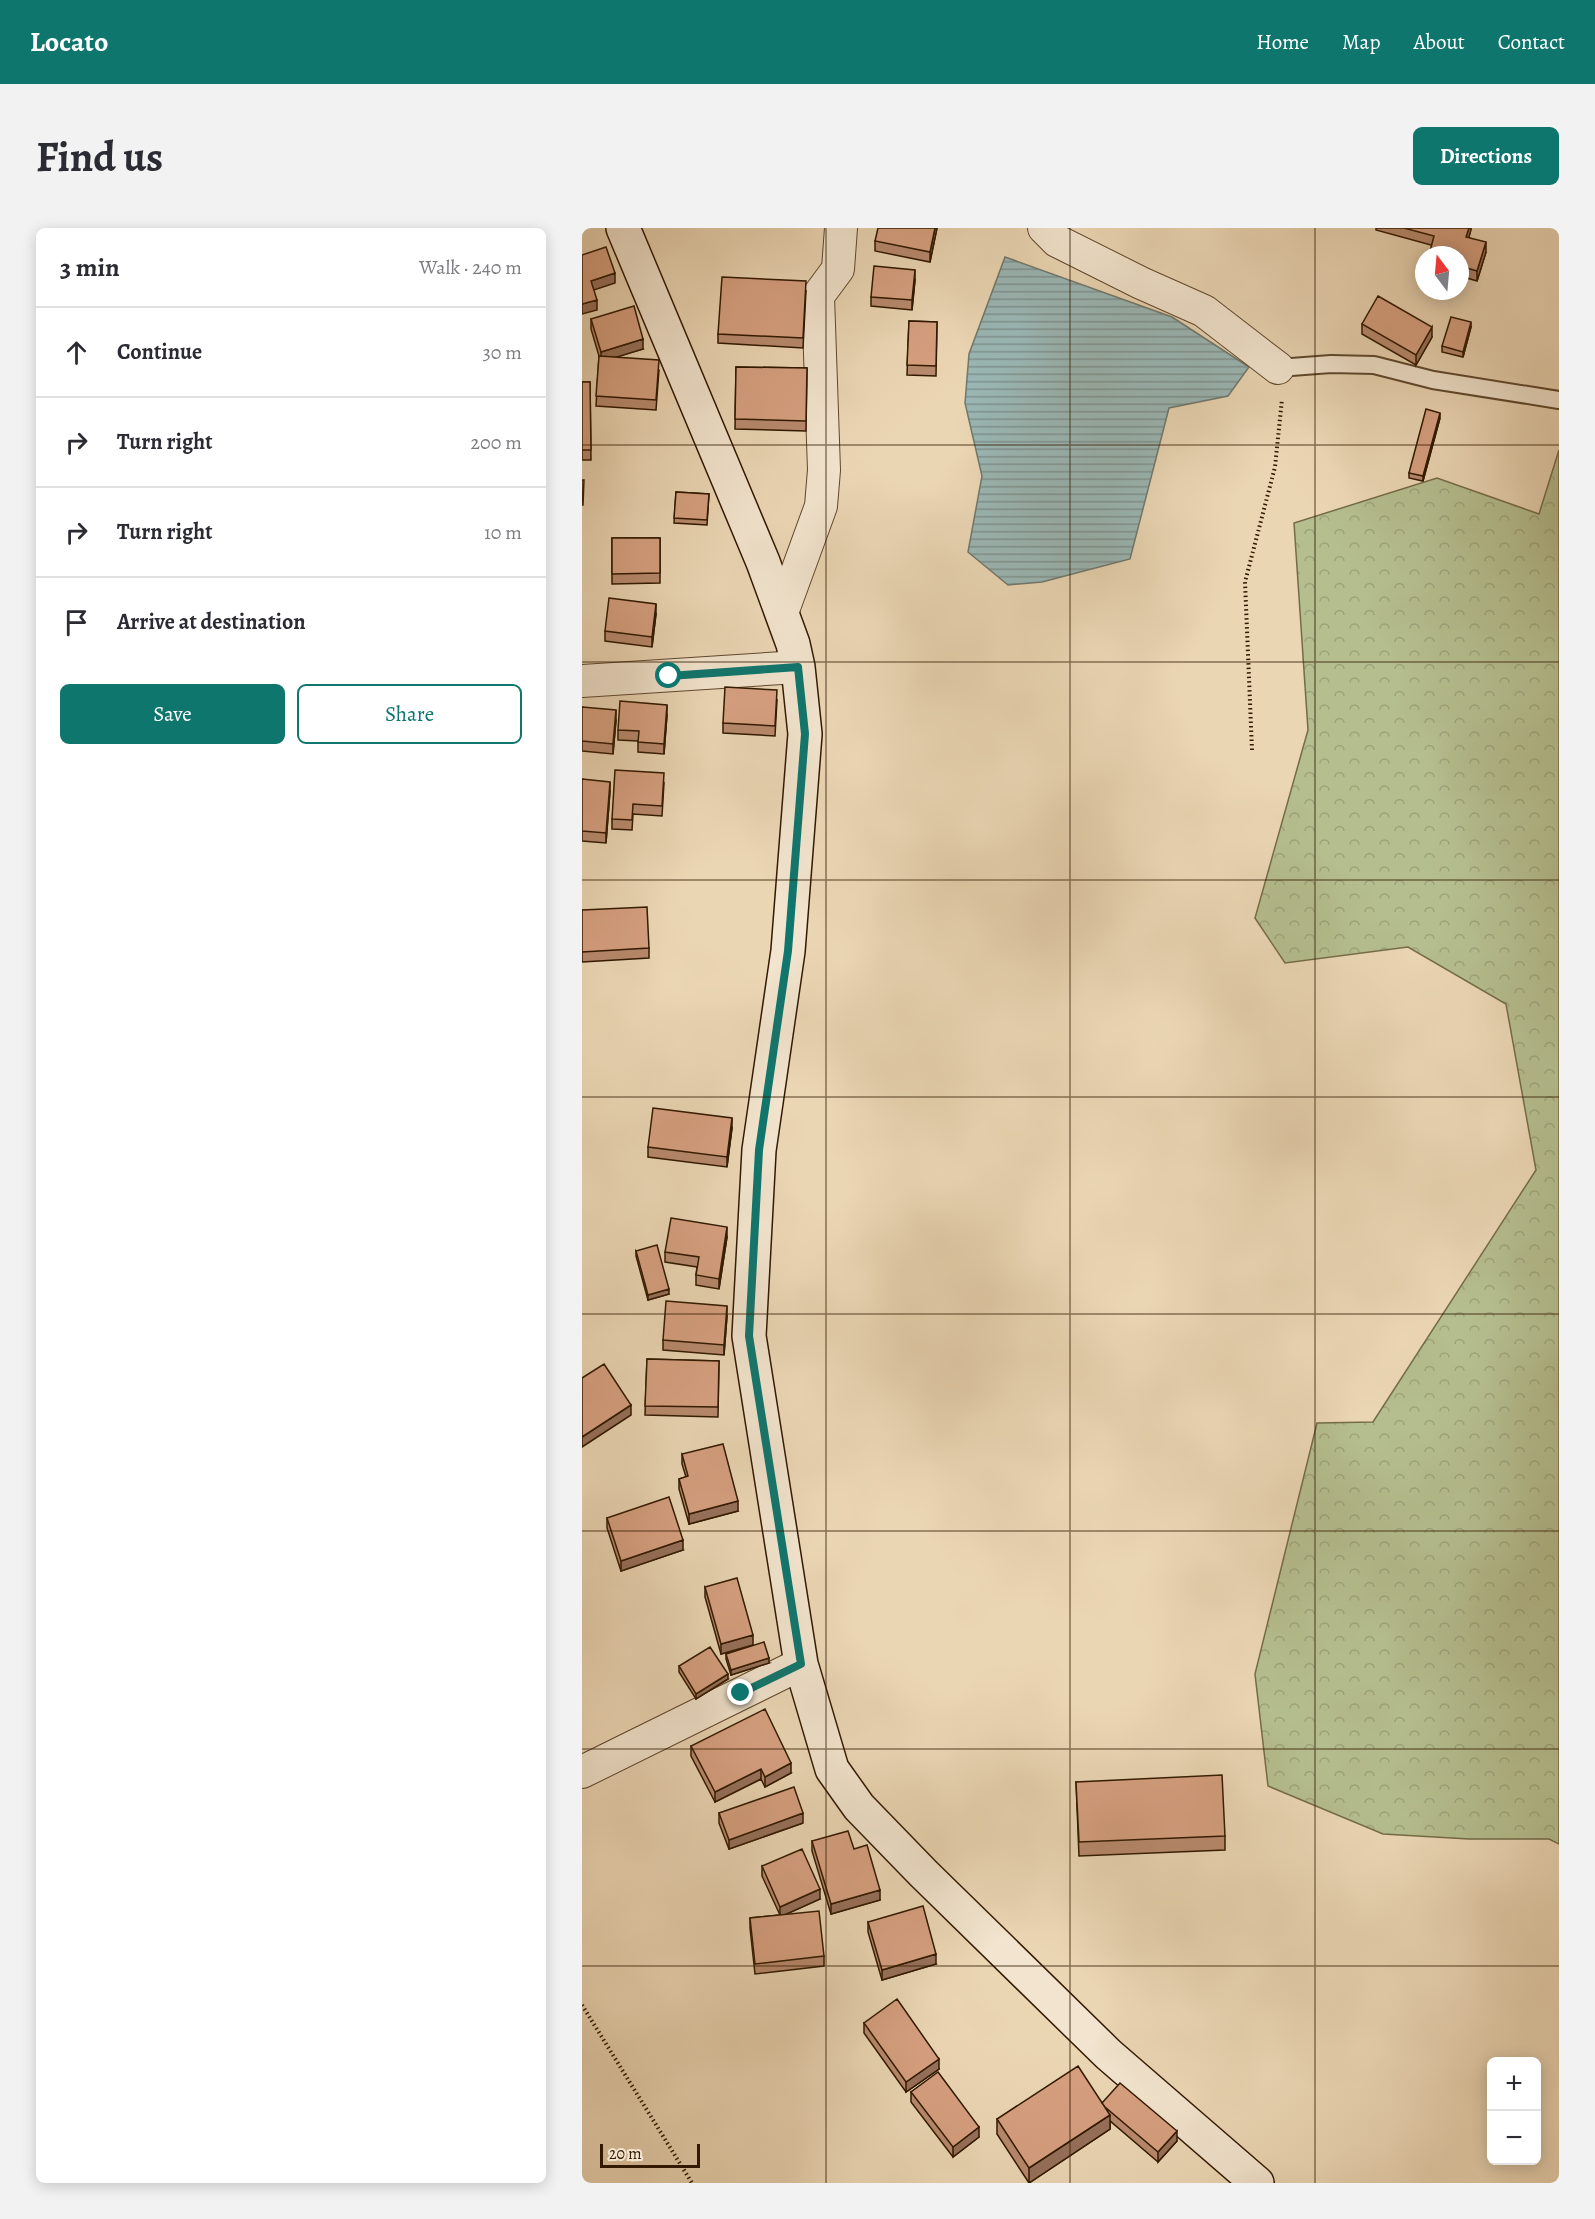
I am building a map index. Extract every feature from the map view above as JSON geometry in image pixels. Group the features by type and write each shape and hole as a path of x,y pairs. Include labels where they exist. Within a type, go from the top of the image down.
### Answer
{"street":[{"path":"623,228 763,562 793,644 798,667 805,734 788,951 759,1150 749,1336 801,1664 832,1769 859,1807 1108,2054 1257,2183"},
{"path":"782,613 821,506 824,470 818,296 838,269 841,228"},
{"path":"1044,228 1057,241 1141,283 1204,311 1278,368"},
{"path":"582,681 798,667"},
{"path":"582,1772 801,1664"}],"lane":[{"path":"1278,368 1331,364 1374,365 1433,380 1559,400"}],"path":[{"path":"1252,750 1245,582 1275,467 1282,393 1278,368"},
{"path":"582,2005 692,2183"}],"green space":[{"path":"1559,450 1559,1844 1549,1839 1469,1839 1383,1834 1268,1786 1255,1674 1317,1423 1373,1422 1536,1170 1506,1004 1408,947 1285,963 1255,918 1308,730 1294,523 1437,478 1539,514"}],"water":[{"path":"1005,257 1172,317 1249,367 1228,396 1169,408 1130,559 1042,582 1008,585 968,552 982,476 965,403 969,354"}],"building":[{"path":"878,228 935,228 930,252 875,241"},
{"path":"1404,228 1469,228 1466,237 1486,242 1477,271 1469,269 1469,246 1431,246 1434,236"},
{"path":"606,247 615,273 591,281 597,300 582,304 582,255"},
{"path":"874,266 915,270 912,300 871,297"},
{"path":"722,277 806,281 803,338 718,334"},
{"path":"1378,296 1432,327 1416,355 1362,324"},
{"path":"634,306 643,339 601,352 591,319"},
{"path":"1451,317 1471,322 1463,352 1442,346"},
{"path":"909,321 937,322 936,366 907,365"},
{"path":"599,356 659,360 656,400 596,396"},
{"path":"736,367 807,368 806,421 735,419"},
{"path":"582,382 590,382 591,450 582,450"},
{"path":"1426,409 1440,413 1423,476 1409,473"},
{"path":"582,480 584,480 583,505 582,505"},
{"path":"676,492 709,494 707,520 674,518"},
{"path":"612,538 660,538 660,573 612,574"},
{"path":"609,598 656,604 652,637 605,631"},
{"path":"725,687 777,690 775,726 723,723"},
{"path":"620,701 667,705 664,744 638,742 639,731 618,730"},
{"path":"582,707 616,710 613,744 582,741"},
{"path":"615,770 664,773 662,806 633,804 632,820 612,819"},
{"path":"582,779 610,782 606,833 582,831"},
{"path":"647,907 649,948 582,952 582,910"},
{"path":"653,1108 732,1118 727,1157 648,1147"},
{"path":"671,1218 727,1227 719,1279 696,1275 699,1257 665,1252"},
{"path":"657,1245 669,1289 648,1295 636,1251"},
{"path":"666,1301 727,1306 724,1345 663,1340"},
{"path":"647,1359 719,1361 718,1407 645,1406"},
{"path":"604,1364 631,1405 582,1437 582,1378"},
{"path":"723,1444 738,1501 689,1514 679,1479 688,1476 682,1454"},
{"path":"669,1497 683,1540 621,1561 607,1518"},
{"path":"737,1578 753,1635 721,1644 705,1587"},
{"path":"764,1642 769,1658 731,1670 726,1654"},
{"path":"710,1647 728,1674 696,1694 679,1666"},
{"path":"765,1709 791,1763 765,1777 761,1769 715,1792 691,1746"},
{"path":"1222,1775 1225,1836 1079,1842 1076,1782"},
{"path":"794,1787 803,1813 729,1840 719,1813"},
{"path":"848,1831 854,1849 867,1845 880,1890 831,1904 812,1841"},
{"path":"802,1849 820,1889 780,1907 762,1866"},
{"path":"923,1906 936,1954 882,1970 868,1922"},
{"path":"819,1911 824,1956 755,1964 750,1918"},
{"path":"897,1999 939,2059 906,2082 864,2023"},
{"path":"1078,2066 1110,2115 1029,2168 997,2119"},
{"path":"938,2072 979,2127 953,2147 911,2092"},
{"path":"1120,2083 1177,2131 1158,2152 1102,2103"}],"route":[{"path":"669,676 798,667 805,734 788,951 759,1150 749,1336 801,1664 741,1693"}]}
